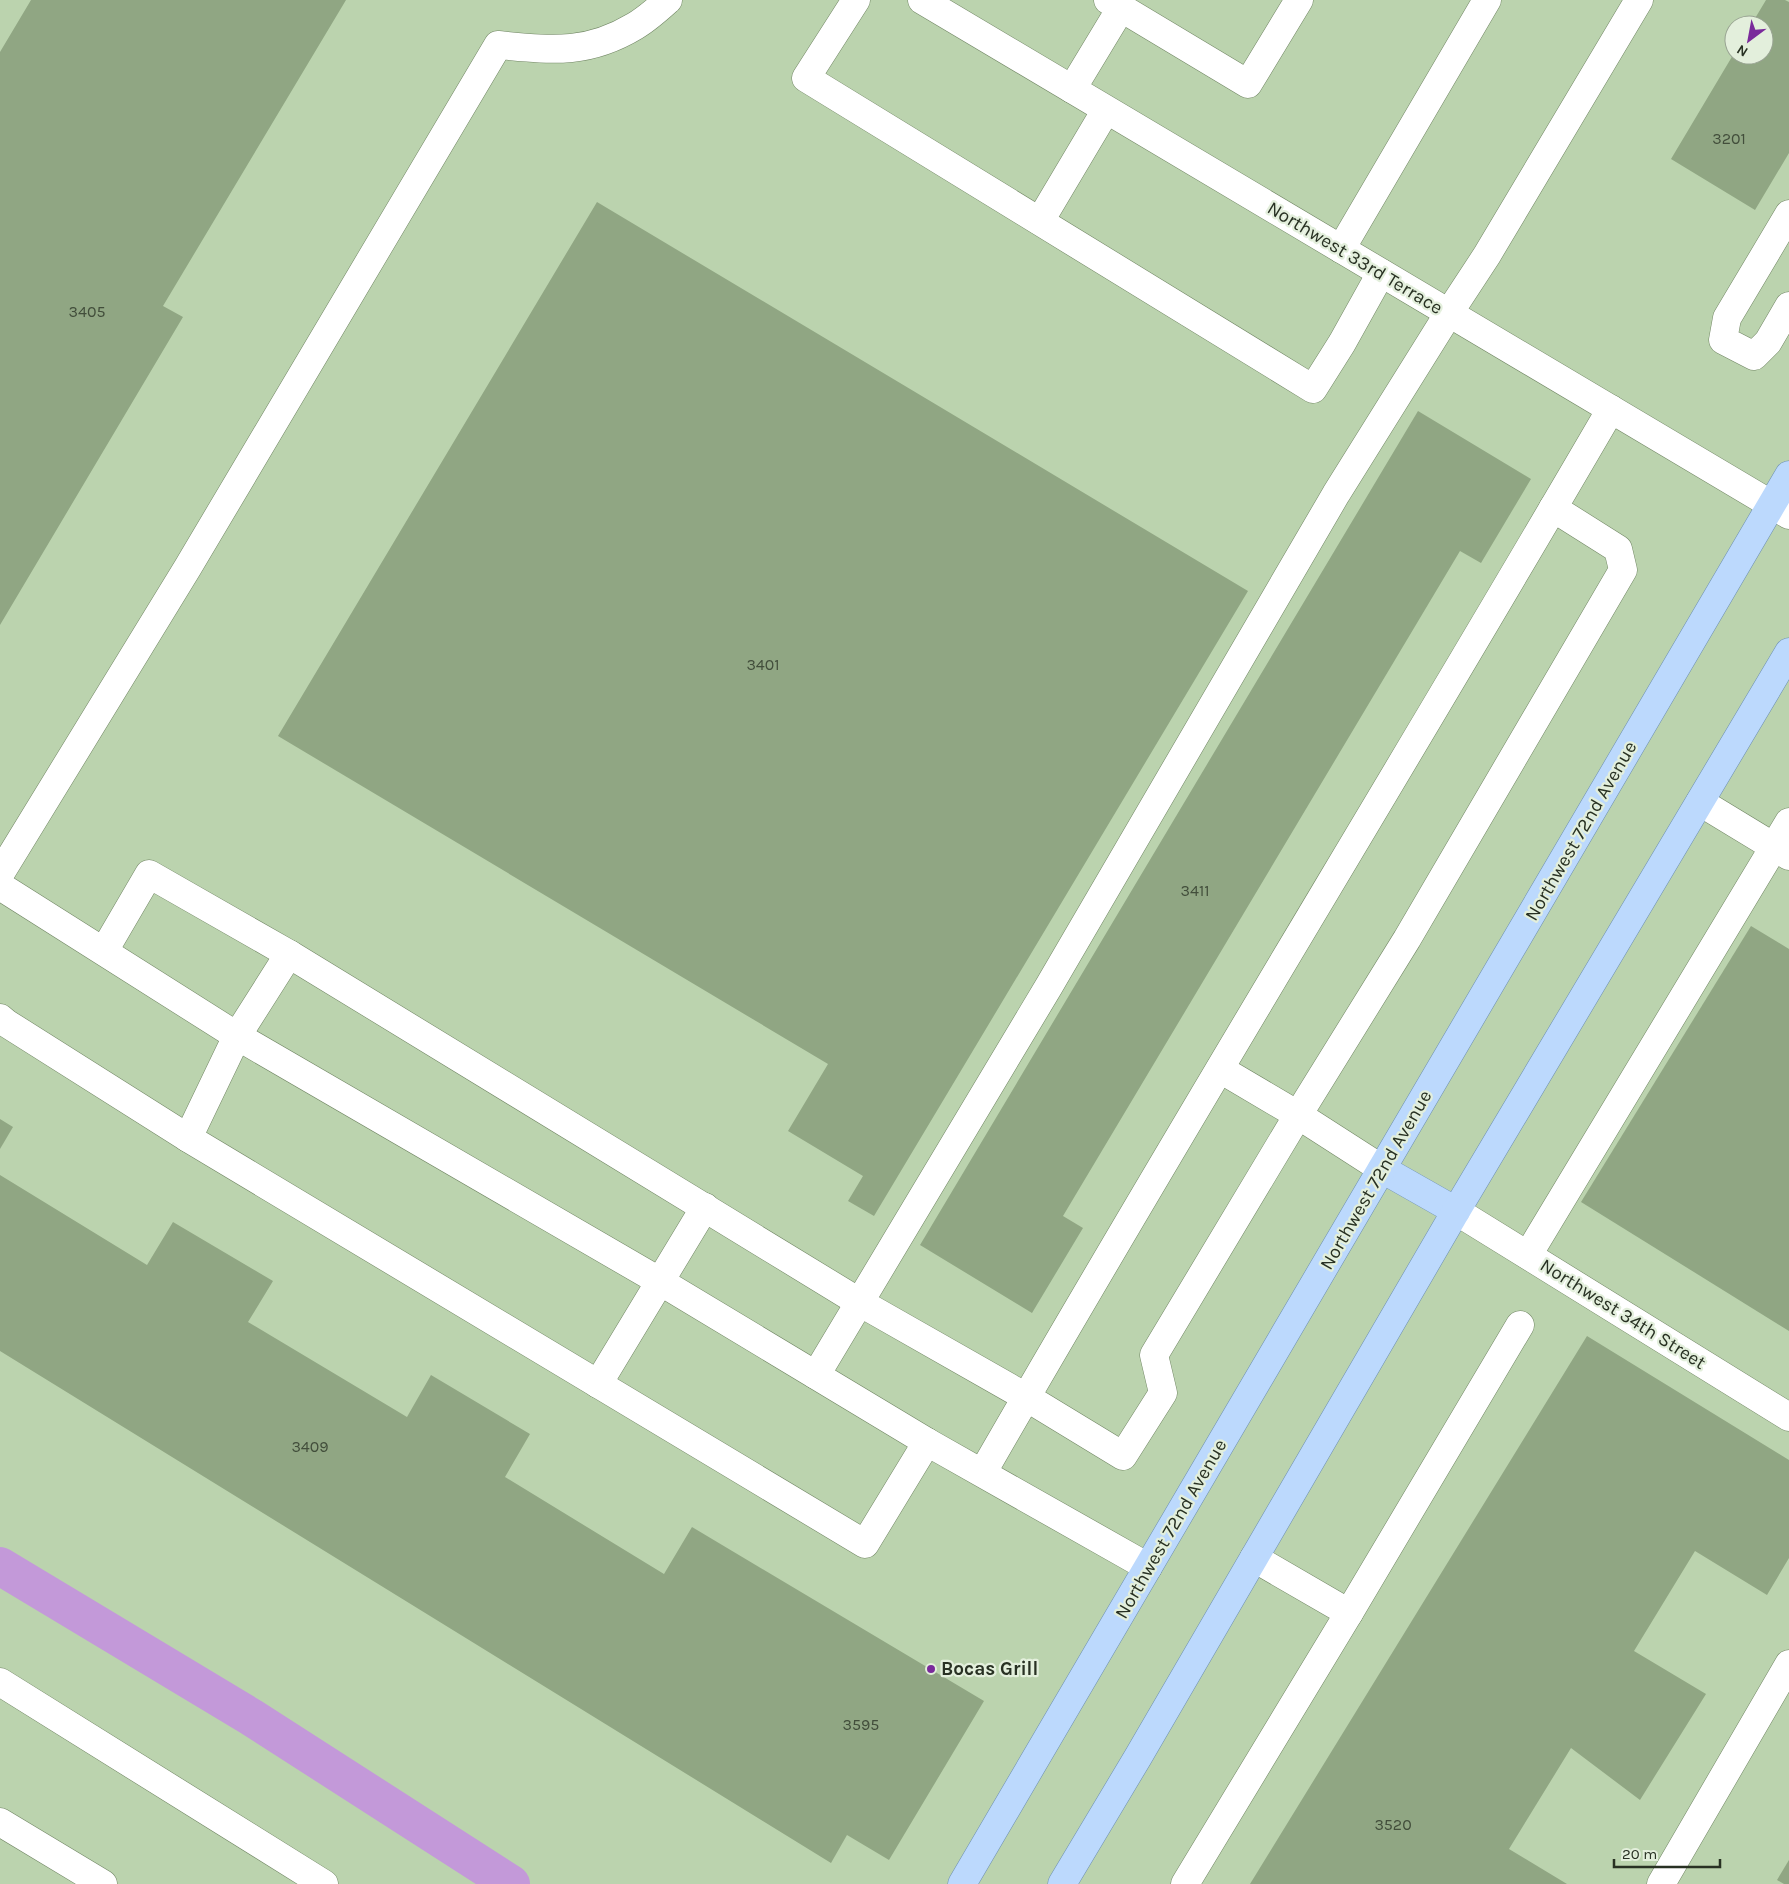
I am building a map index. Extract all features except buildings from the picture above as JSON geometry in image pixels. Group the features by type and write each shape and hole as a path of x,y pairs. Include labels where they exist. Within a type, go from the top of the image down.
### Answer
{"main road":[{"name":"Northwest 72nd Avenue","path":"962,1884 1382,1169 1780,510 1789,475"},
{"path":"1062,1884 1456,1211 1789,652"},
{"path":"1382,1169 1456,1211"}],"street":[{"path":"0,874 9,838 193,559 498,46 553,50 591,46 637,26 668,0"},
{"path":"856,0 806,78 1313,389 1381,273"},
{"name":"Northwest 33rd Terrace","path":"922,0 1780,510"},
{"path":"1072,89 1115,4 1248,84 1299,0"},
{"path":"1341,249 1488,0"},
{"path":"816,1375 1054,977 1336,494 1448,313 1487,255 1639,0"},
{"path":"1040,222 1106,110"},
{"path":"1789,214 1727,318 1722,340 1754,356 1768,342 1789,306"},
{"path":"983,1472 1611,409"},
{"path":"104,951 149,874 289,954 860,1302 1026,1397 1123,1456 1163,1393 1154,1355 1298,1115 1407,939 1624,570 1618,549 1553,508"},
{"path":"1700,802 1782,852"},
{"path":"1528,1255 1782,852 1789,822"},
{"path":"0,886 236,1036 660,1282 927,1442 1148,1567"},
{"path":"188,1138 236,1036 289,954"},
{"path":"0,1018 188,1138 865,1544 927,1442"},
{"path":"1220,1070 1298,1115 1382,1169"},
{"path":"598,1384 705,1207"},
{"name":"Northwest 34th Street","path":"1456,1211 1789,1417"},
{"path":"1186,1884 1520,1325"},
{"path":"1254,1558 1349,1613"},
{"path":"1661,1884 1789,1664"},
{"path":"0,1682 324,1884"},
{"path":"0,1822 102,1884"}],"waterway":[{"path":"0,1566 251,1717 511,1884"}],"place":[{"name":"Bocas Grill","path":"931,1669"}]}
